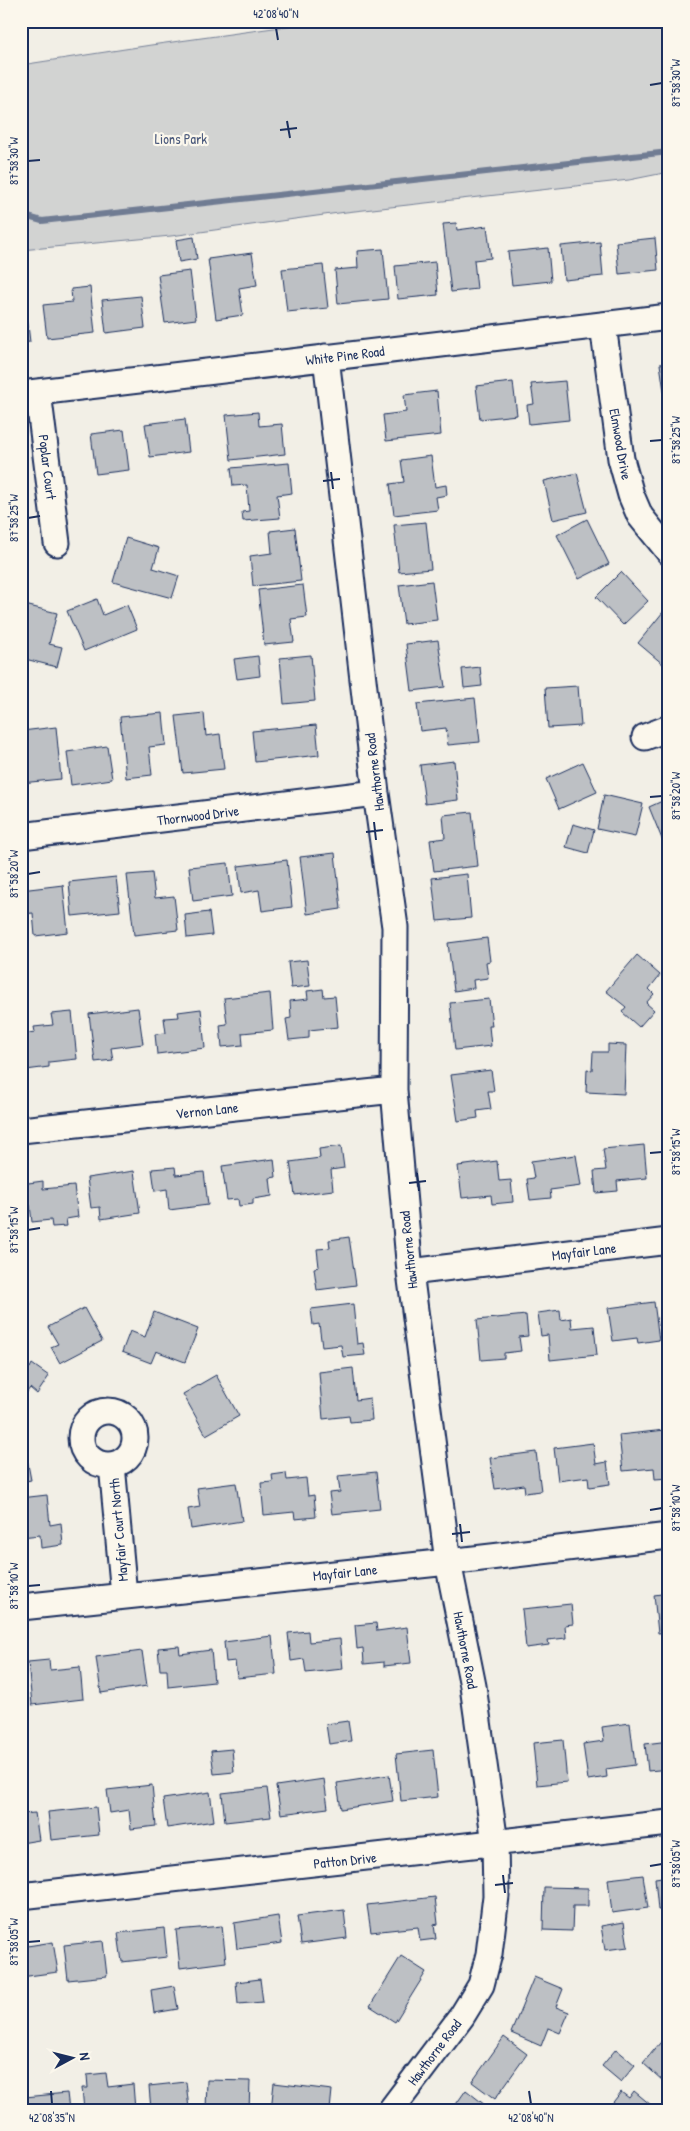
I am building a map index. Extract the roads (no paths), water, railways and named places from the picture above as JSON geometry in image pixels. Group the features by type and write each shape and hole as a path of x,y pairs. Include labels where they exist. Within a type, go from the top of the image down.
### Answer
{"street":[{"name":"White Pine Road","path":"30,393 669,316"},
{"name":"Elmwood Drive","path":"603,325 621,459 631,495 640,516 669,552"},
{"name":"Hawthorne Road","path":"326,357 376,793 395,927 394,1090 410,1272 448,1562 475,1694 495,1843 496,1896 489,1954 481,1984 462,2016 391,2110"},
{"name":"Poplar Court","path":"30,393 57,543"},
{"path":"644,737 669,728"},
{"name":"Thornwood Drive","path":"21,836 376,793"},
{"name":"Vernon Lane","path":"21,1130 394,1090"},
{"name":"Mayfair Lane","path":"410,1272 669,1241"},
{"name":"Mayfair Court North","path":"112,1464 124,1595"},
{"name":"Mayfair Lane","path":"21,1607 448,1562 669,1536"},
{"name":"Patton Drive","path":"21,1896 669,1823"}],"waterway":[{"path":"21,215 42,221 669,152"}],"park label":[{"name":"Lions Park","path":"181,138"}]}
